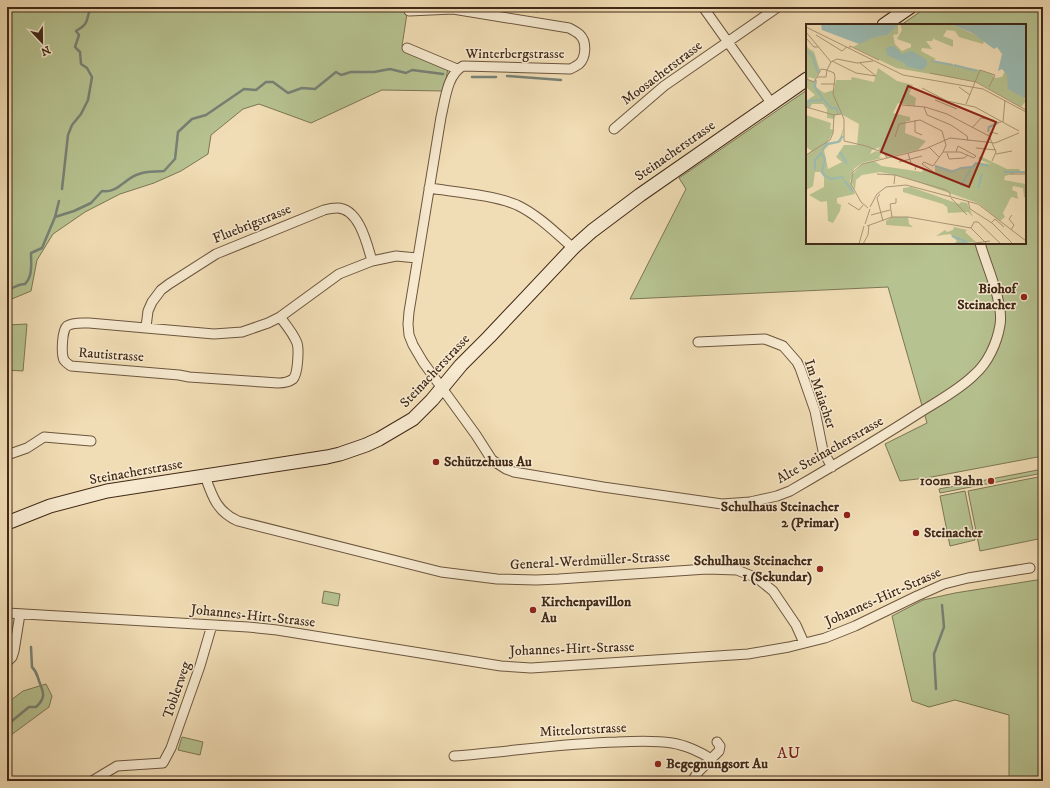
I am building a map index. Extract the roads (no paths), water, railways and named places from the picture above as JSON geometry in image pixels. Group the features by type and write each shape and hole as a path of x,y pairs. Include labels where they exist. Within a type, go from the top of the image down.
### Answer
{"street":[{"path":"703,7 772,104"},
{"name":"Moosacherstrasse","path":"614,129 664,86 778,7"},
{"path":"885,24 910,7"},
{"name":"Winterbergstrasse","path":"409,11 453,9 569,28 580,34 584,43 584,54 581,62 570,69 463,66 457,69 449,85 441,117 417,258 408,324 409,335 413,345 423,362 442,387"},
{"path":"407,48 457,69"},
{"name":"Steinacherstrasse","path":"7,523 50,506 107,491 326,457 340,454 379,439 413,419 432,400 458,368 573,248 592,231 640,194 806,80"},
{"path":"429,188 501,200 516,205 535,216 573,248"},
{"name":"Fluebrigstrasse","path":"146,328 148,311 152,302 161,290 169,284 216,254 324,210 337,208 351,213 357,220 372,261"},
{"name":"Alte Steinacherstrasse","path":"442,387 492,460 514,472 603,487 722,504 750,502 777,496 790,491 887,434 959,387 975,375 988,359 998,336 1001,324 999,305 980,244"},
{"path":"280,316 339,274 372,261 396,256 417,258"},
{"name":"Rautistrasse","path":"280,316 295,338 298,350 295,375 287,382 278,383 189,377 172,374 71,366 64,360 62,352 64,330 67,326 72,324 89,323 228,334 256,328 280,316"},
{"name":"Im Maiacher","path":"698,342 765,339 783,346 797,362 800,368 814,411 823,451 832,467"},
{"path":"7,455 27,448 44,437 91,442"},
{"name":"General-Werdmüller-Strasse","path":"205,476 220,509 228,517 238,521 441,572 497,579 536,580 707,569 737,570 757,578 772,591 796,624 804,644"},
{"name":"Johannes-Hirt-Strasse","path":"7,613 277,630 317,640 531,668 748,654 772,651 825,638 855,626 944,584 968,578 1030,568"},
{"path":"7,662 12,657 14,651 20,614"},
{"name":"Toblerweg","path":"92,781 117,766 163,763 171,748 196,678 212,625"},
{"name":"Mittelortstrasse","path":"454,756 551,745 643,741 674,743 706,755 711,759"},
{"path":"692,781 699,771 719,751 720,746 717,742"}],"waterway":[{"path":"62,189 68,135 72,125 81,114 88,100 92,77 87,68 81,64 80,52 75,47 79,35 76,31 86,23 91,7"},
{"path":"55,217 74,211 91,203 102,191 117,188 134,176 145,172 164,171 175,159 178,132 192,119 206,115 244,89 256,90 266,82 273,82 288,93 302,88 315,89 336,72 341,75 351,72 374,72 390,69 406,73 412,70 443,74"},
{"path":"507,76 561,80"},
{"path":"472,77 496,77"},
{"path":"7,290 18,285 25,284 28,281 31,270 31,253 42,248 55,217 59,201"},
{"path":"936,689 934,654 944,627 942,605"},
{"path":"7,725 29,707 36,707 43,698 42,689 37,674 32,667 31,647"}],"place":[{"name":"Biohof Steinacher","path":"1024,297"},
{"name":"Schützehuus Au","path":"436,462"},
{"name":"100m Bahn","path":"991,481"},
{"name":"Schulhaus Steinacher 2 (Primar)","path":"847,515"},
{"name":"Steinacher","path":"916,533"},
{"name":"Schulhaus Steinacher 1 (Sekundar)","path":"820,569"},
{"name":"Kirchenpavillon Au","path":"533,610"},
{"name":"Begegnungsort Au","path":"658,764"}],"district":[{"name":"AU","path":"789,753"}]}
